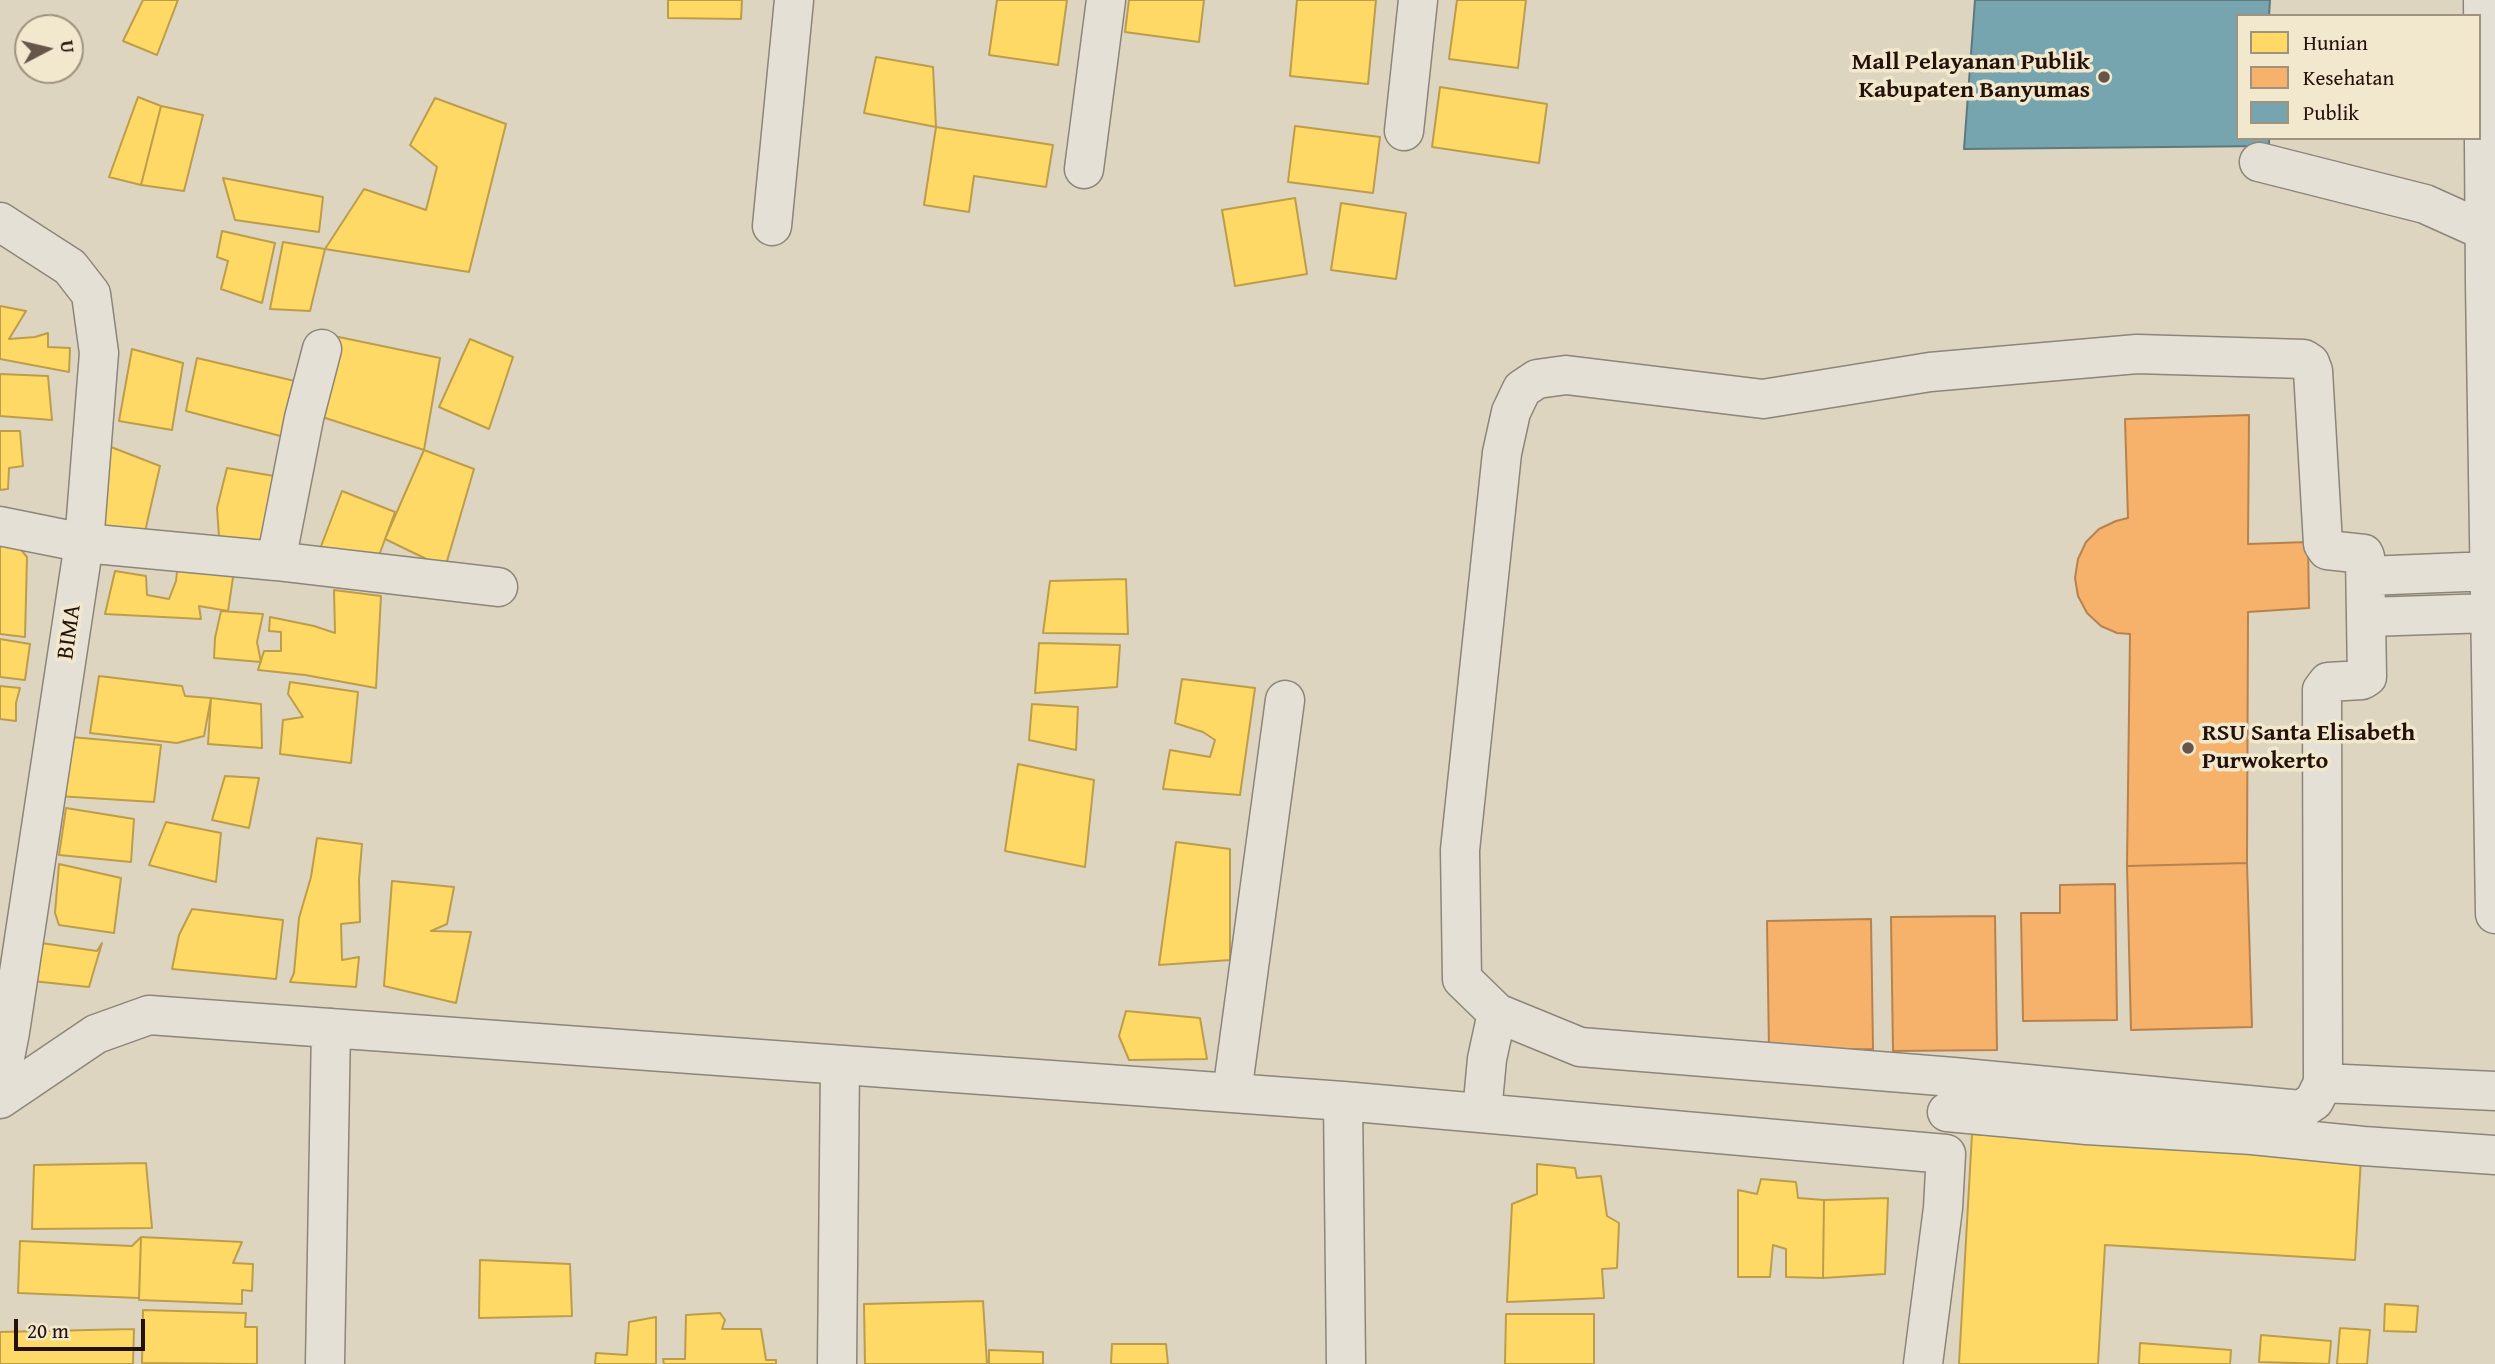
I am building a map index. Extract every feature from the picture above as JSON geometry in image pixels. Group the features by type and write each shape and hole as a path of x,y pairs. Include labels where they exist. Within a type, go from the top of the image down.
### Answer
{"street":[{"path":"772,226 794,0"},
{"path":"1084,169 1106,0"},
{"path":"1404,131 1418,0"},
{"path":"2487,10 2485,232 2495,914"},
{"path":"2259,162 2425,204 2485,232"},
{"name":"BIMA","path":"0,222 69,267 91,294 99,353 83,543 10,1032 0,1083"},
{"path":"276,561 303,418 322,349"},
{"path":"2137,354 2304,359 2310,363 2313,371 2323,544 2327,550 2364,554 2366,576 2367,677 2362,680 2328,682 2322,690 2323,1083 2314,1101 2301,1110 1950,1095 1580,1047 1497,1013 1462,979 1460,850 1502,453 1511,412 1522,389 1537,379 1566,375 1763,399 1930,372 2137,354"},
{"path":"0,526 83,543 276,561 498,587"},
{"path":"2366,576 2490,571"},
{"path":"2368,617 2490,613"},
{"path":"1231,1093 1285,700"},
{"path":"1482,1112 1487,1059 1497,1013"},
{"path":"0,1099 96,1034 149,1015 1343,1101 1946,1154"},
{"path":"325,1364 331,1028"},
{"path":"837,1364 840,1065"},
{"path":"2323,1083 2495,1091"},
{"path":"1923,1364 1943,1208 1950,1095"},
{"path":"1950,1095 2087,1125 2252,1135 2495,1155"},
{"path":"1343,1101 1346,1364"}],"building: Hunian":[{"path":"143,0 178,0 157,55 123,41"},
{"path":"668,0 742,0 741,19 668,18"},
{"path":"997,0 1067,0 1058,65 989,55"},
{"path":"1129,0 1204,0 1199,42 1125,32"},
{"path":"1297,0 1376,0 1368,84 1290,76"},
{"path":"1457,0 1526,0 1518,68 1449,59"},
{"path":"876,57 933,67 936,127 864,113"},
{"path":"1440,87 1547,104 1539,163 1432,147"},
{"path":"138,97 161,106 141,185 109,177"},
{"path":"435,98 506,124 469,272 325,249 364,189 426,210 437,167 410,145"},
{"path":"161,106 203,115 184,191 141,185"},
{"path":"1295,126 1380,137 1373,193 1288,182"},
{"path":"936,127 1053,145 1046,187 974,176 969,212 924,205"},
{"path":"223,178 323,197 319,232 235,220"},
{"path":"1295,198 1307,274 1235,286 1222,210"},
{"path":"1341,203 1406,213 1396,279 1331,270"},
{"path":"222,231 275,243 262,303 221,289 228,261 217,257"},
{"path":"283,242 325,249 310,311 270,309"},
{"path":"0,306 26,311 9,339 48,333 48,347 70,348 69,372 0,359"},
{"path":"329,335 440,358 424,450 310,413"},
{"path":"470,339 513,357 489,429 439,407"},
{"path":"132,349 183,363 172,430 119,421"},
{"path":"197,358 299,382 288,438 186,411"},
{"path":"0,374 48,376 52,420 0,416"},
{"path":"0,431 20,431 23,466 9,468 8,489 0,490"},
{"path":"111,447 160,466 144,536 98,533"},
{"path":"424,450 474,469 445,568 385,539"},
{"path":"227,468 280,477 269,551 220,550 217,508"},
{"path":"342,491 395,512 374,569 320,549"},
{"path":"0,533 8,534 27,557 25,637 0,634"},
{"path":"179,554 235,564 228,611 199,606 201,619 105,614 115,571 146,576 147,595 169,599 176,581"},
{"path":"1126,579 1128,634 1043,633 1050,581"},
{"path":"334,590 381,596 376,688 305,675 258,670 264,651 281,651 281,632 269,631 270,617 335,633"},
{"path":"221,611 263,614 257,642 261,662 214,658"},
{"path":"0,639 30,644 25,680 0,677"},
{"path":"1039,643 1120,645 1117,687 1035,693"},
{"path":"99,676 182,686 185,696 211,698 204,736 177,743 90,733"},
{"path":"1182,679 1255,688 1240,795 1163,789 1170,750 1210,757 1215,740 1203,732 1175,723"},
{"path":"290,682 358,692 351,763 280,754 283,720 303,717 288,694"},
{"path":"0,686 20,688 16,703 16,721 0,719"},
{"path":"211,698 261,704 262,748 208,744"},
{"path":"1032,704 1078,707 1076,750 1029,740"},
{"path":"71,737 161,745 154,802 57,796"},
{"path":"1018,764 1094,780 1085,867 1005,851"},
{"path":"225,776 259,778 249,828 212,820"},
{"path":"66,808 134,819 131,862 59,855"},
{"path":"166,822 221,833 216,882 149,865"},
{"path":"317,838 362,844 360,922 341,924 342,960 359,957 356,987 290,982 294,973 299,918 311,877"},
{"path":"1176,842 1230,849 1230,960 1159,965"},
{"path":"59,864 121,878 114,933 59,925 55,913"},
{"path":"392,881 454,887 447,924 431,931 471,932 456,1003 384,986"},
{"path":"192,909 283,920 276,979 172,969 179,935"},
{"path":"41,943 97,951 102,943 89,987 32,981"},
{"path":"1126,1011 1200,1018 1207,1059 1129,1060 1119,1036"},
{"path":"1972,1134 2361,1158 2355,1260 2105,1245 2098,1364 1959,1364"},
{"path":"146,1163 152,1228 32,1229 34,1165"},
{"path":"1537,1164 1575,1168 1577,1178 1601,1176 1607,1216 1619,1223 1617,1268 1602,1269 1604,1298 1507,1302 1512,1204 1537,1194"},
{"path":"1761,1179 1796,1182 1798,1198 1824,1200 1823,1278 1786,1277 1786,1249 1773,1245 1770,1277 1738,1277 1738,1190 1757,1194"},
{"path":"1888,1198 1885,1274 1823,1278 1824,1200"},
{"path":"141,1237 242,1242 233,1263 253,1264 252,1291 242,1290 242,1304 139,1300"},
{"path":"141,1237 139,1298 18,1293 20,1241 132,1246"},
{"path":"480,1260 570,1264 572,1316 479,1318"},
{"path":"983,1301 987,1364 865,1364 864,1304"},
{"path":"2385,1304 2418,1306 2416,1332 2384,1331"},
{"path":"143,1310 246,1313 245,1327 257,1327 257,1364 142,1363"},
{"path":"720,1313 725,1320 722,1329 761,1329 766,1360 776,1360 776,1364 664,1364 663,1359 685,1359 686,1315"},
{"path":"1506,1314 1594,1314 1594,1364 1505,1364"},
{"path":"656,1317 656,1364 595,1364 596,1353 627,1355 629,1322"},
{"path":"2340,1328 2370,1330 2367,1364 2337,1364"},
{"path":"134,1329 133,1364 0,1364 0,1332"},
{"path":"2261,1335 2331,1341 2329,1364 2259,1362"},
{"path":"2140,1343 2231,1350 2230,1364 2139,1364"},
{"path":"1112,1344 1166,1344 1168,1364 1111,1364"},
{"path":"989,1350 1043,1352 1043,1364 989,1364"}],"building: Kesehatan":[{"name":"RSU Santa Elisabeth Purwokerto","path":"2249,415 2248,544 2308,542 2309,608 2248,612 2247,863 2127,866 2130,634 2117,633 2101,626 2087,613 2078,596 2075,578 2078,559 2086,542 2099,529 2128,518 2125,419"},
{"path":"2247,863 2252,1027 2131,1030 2127,866"},
{"path":"2115,884 2117,1020 2023,1021 2021,913 2060,913 2060,885"},
{"path":"1995,916 1997,1050 1893,1051 1891,917"},
{"path":"1871,919 1873,1049 1769,1050 1767,921"}],"building: Publik":[{"name":"Mall Pelayanan Publik Kabupaten Banyumas","path":"1975,0 2270,0 2269,14 2236,14 2236,140 2269,140 2269,146 1964,149"}],"place":[{"name":"Mall Pelayanan Publik Kabupaten Banyumas","path":"2104,77"},
{"name":"RSU Santa Elisabeth Purwokerto","path":"2188,748"}]}
